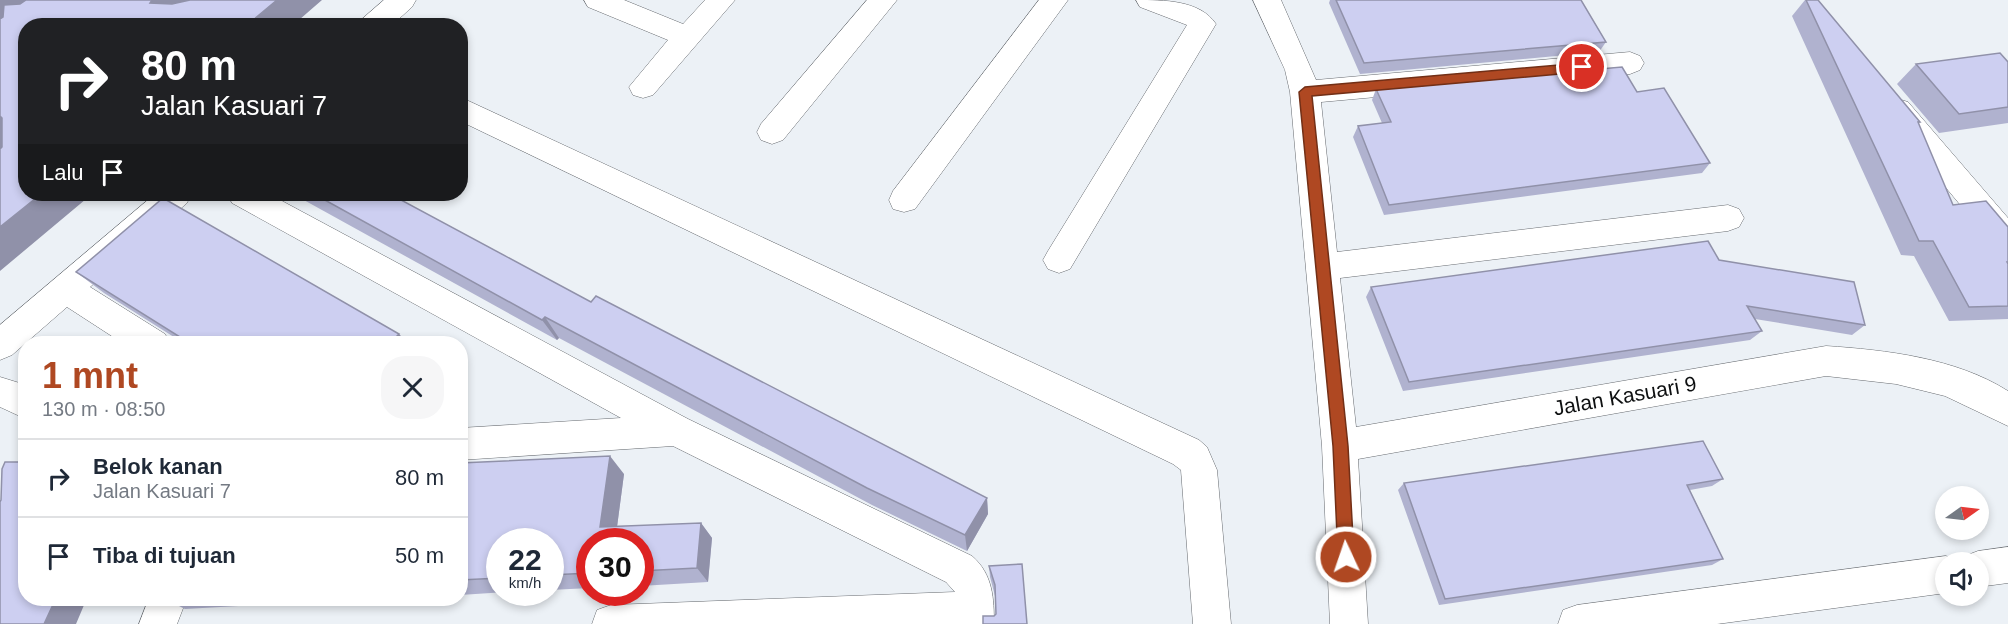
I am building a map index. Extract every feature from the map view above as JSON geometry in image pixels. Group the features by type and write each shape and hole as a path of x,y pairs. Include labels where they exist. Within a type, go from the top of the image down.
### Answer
{"street":[{"path":"381,18 402,0"},
{"path":"598,0 687,38"},
{"path":"643,87 721,0"},
{"path":"772,132 883,0"},
{"path":"903,200 1054,0"},
{"path":"1059,260 1202,24 1197,18 1150,0"},
{"path":"1267,0 1299,70 1305,92 1340,446 1349,624"},
{"path":"1305,92 1629,63"},
{"path":"1882,90 2008,240"},
{"path":"468,112 1186,452 1194,459 1199,470 1212,624"},
{"path":"0,345 168,201"},
{"path":"256,201 676,430 959,569 974,585 974,617 611,624"},
{"path":"1323,267 1728,218"},
{"path":"65,289 140,336"},
{"name":"Jalan Kasuari 9","path":"1340,446 1826,361 1854,362 1911,373 1974,390 2008,410"},
{"path":"0,392 18,398"},
{"path":"468,443 676,430"},
{"path":"1989,568 2008,565"},
{"path":"1577,624 1935,575"},
{"path":"158,624 165,606"}],"building":[{"path":"26,0 152,0 150,3 172,4 190,0 277,0 256,18 18,18 18,201 32,201 0,227 2,118 0,116 0,19 3,17 4,5 20,4"},
{"path":"1336,0 1581,0 1606,42 1364,63"},
{"path":"1806,0 1818,0 1920,122 1918,122 1953,205 1986,201 2008,227 2008,306 1969,307 1933,241 1919,241"},
{"path":"2000,53 2008,62 2008,107 1959,114 1916,64"},
{"path":"1622,67 1637,92 1664,88 1710,163 1389,205 1358,126 1391,122 1376,89"},
{"path":"159,201 168,201 399,334 397,336 178,336 76,272"},
{"path":"327,201 403,201 591,302 596,296 987,498 965,535 867,488 545,317 542,320"},
{"path":"1708,241 1719,260 1854,282 1865,325 1747,306 1762,331 1409,382 1371,287"},
{"path":"1703,441 1723,479 1687,485 1723,559 1445,599 1404,483"},
{"path":"610,456 600,527 701,523 697,568 654,570 654,528 576,528 576,574 564,574 564,528 486,528 486,579 468,580 468,463"},
{"path":"5,462 18,462 18,606 52,606 44,624 0,624 2,469"},
{"path":"1022,564 1027,624 983,624 983,616 996,614 995,585 989,566"}],"route":[{"path":"1346,557 1340,446 1305,92 1582,67"}]}
